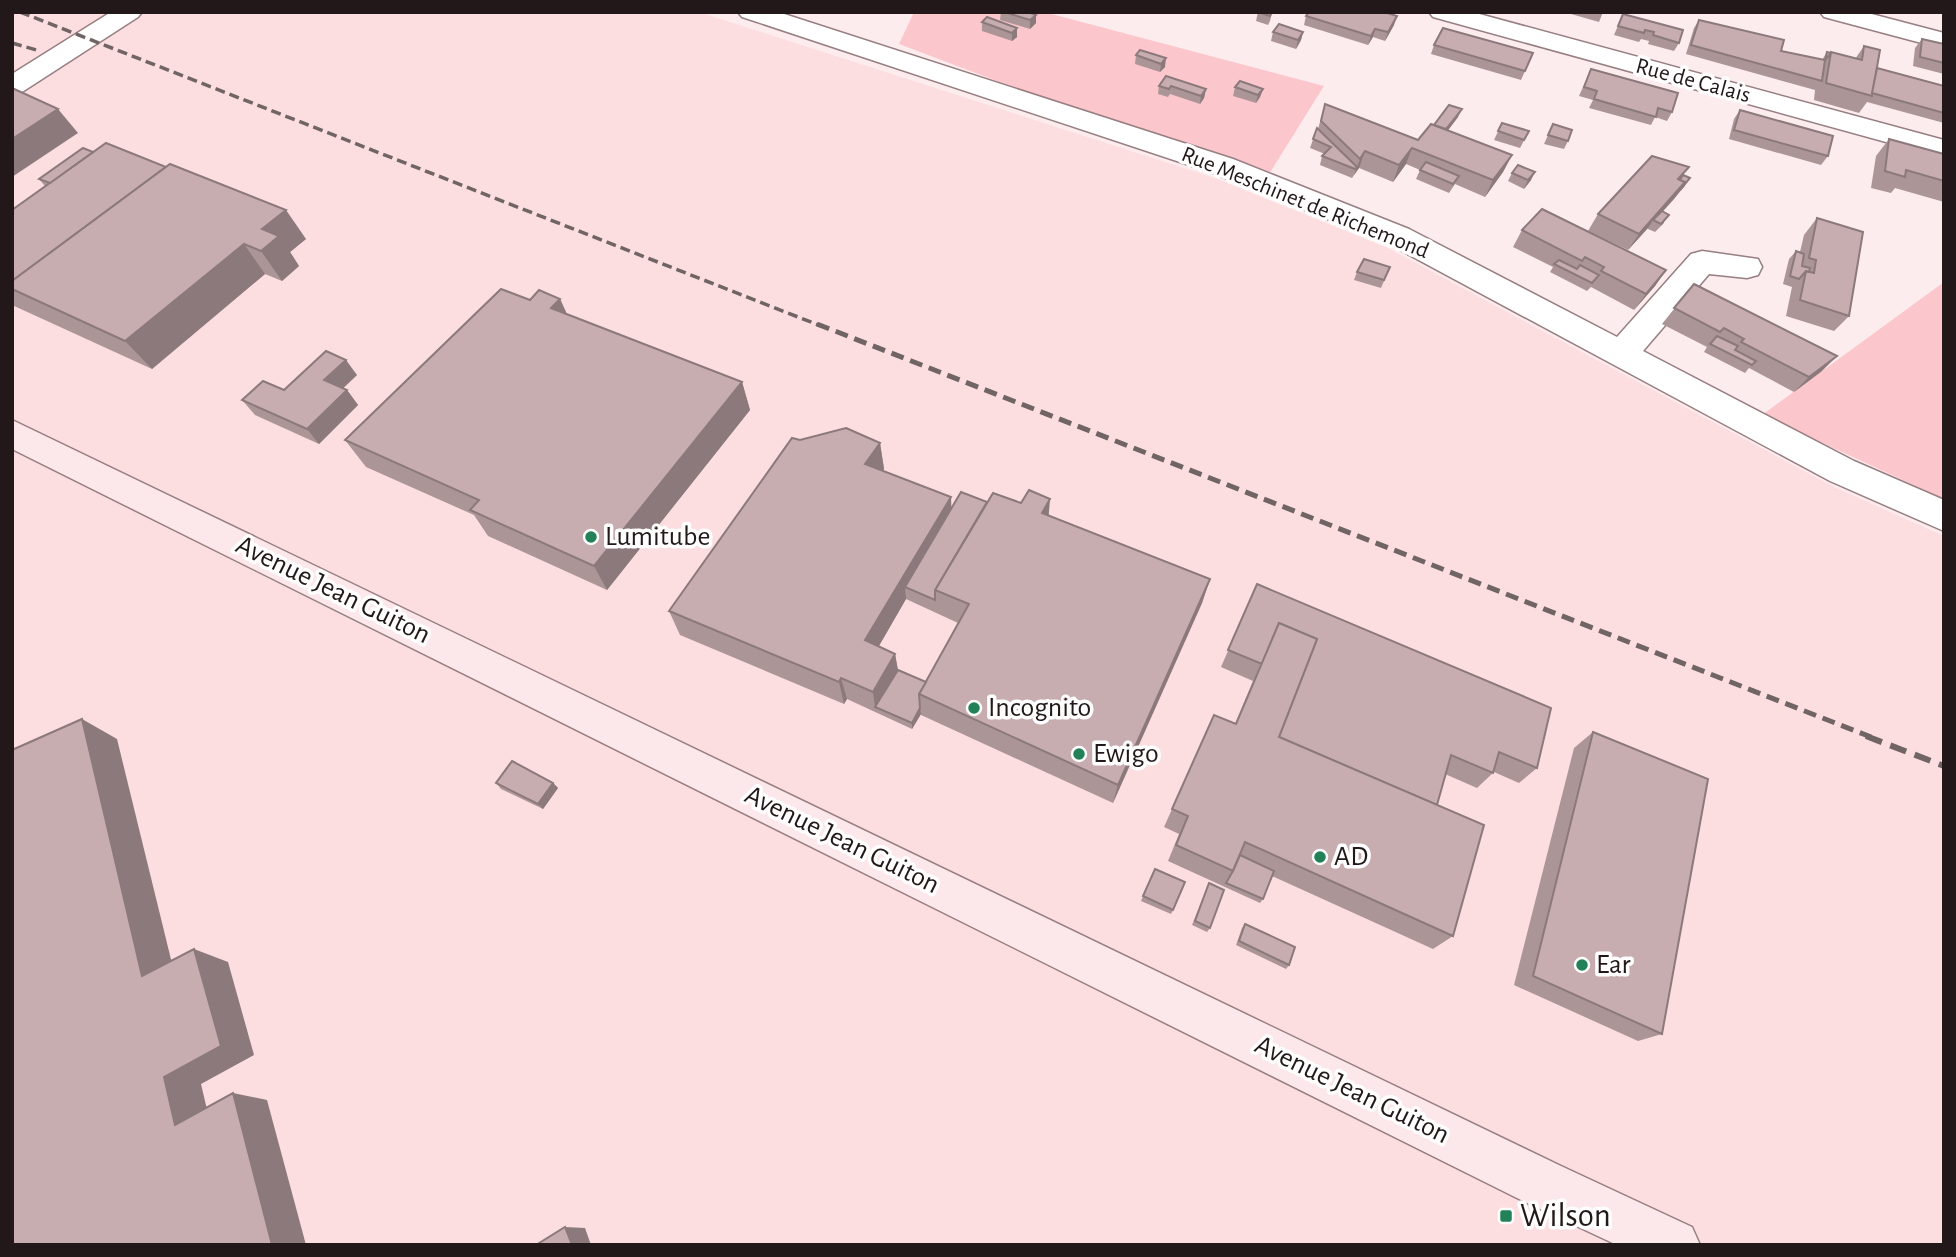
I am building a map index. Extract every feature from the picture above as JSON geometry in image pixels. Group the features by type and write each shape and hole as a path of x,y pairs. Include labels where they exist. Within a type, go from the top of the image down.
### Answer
{"main road":[{"name":"Avenue Jean Guiton","path":"12,433 1493,1159 1674,1245"}],"street":[{"path":"12,86 129,12"},
{"name":"Rue Meschinet de Richemond","path":"751,12 836,28 1223,166 1385,231 1842,471 1944,516"},
{"name":"Rue de Calais","path":"1442,12 1944,149"},
{"path":"1833,12 1944,41"},
{"path":"1621,354 1702,262 1747,267"}],"shaded area":[{"path":"12,12 699,12 1215,178 1388,248 1834,487 1944,536 1944,1245 12,1245"},
{"path":"914,12 1044,12 1324,86 1264,182 899,44"},
{"path":"1944,282 1944,499 1762,415"}],"building":[{"path":"1004,12 1028,12 1036,15 1030,20"},
{"path":"1309,12 1384,12 1397,16 1388,32 1375,29 1371,36 1306,16"},
{"path":"1623,14 1683,30 1679,43 1653,35 1654,32 1645,30 1644,33 1618,26"},
{"path":"987,17 1017,28 1012,33 982,22"},
{"path":"1699,20 1784,40 1781,51 1825,60 1822,81 1691,45"},
{"path":"1279,24 1303,32 1298,40 1273,32"},
{"path":"1443,28 1533,53 1525,71 1434,45"},
{"path":"1922,39 1944,44 1944,63 1920,57"},
{"path":"1864,46 1880,50 1872,96 1826,83 1831,52 1862,60"},
{"path":"1140,50 1166,58 1161,64 1136,55"},
{"path":"1877,68 1944,86 1944,113 1872,93"},
{"path":"1591,69 1678,93 1672,112 1658,108 1656,117 1594,99 1597,91 1584,87"},
{"path":"1166,76 1206,89 1201,96 1171,86 1169,89 1159,86"},
{"path":"1240,81 1263,89 1258,95 1235,87"},
{"path":"12,88 58,109 12,139"},
{"path":"1325,104 1418,140 1431,124 1512,155 1493,180 1412,148 1399,165 1365,151 1360,159 1321,121"},
{"path":"1449,105 1462,109 1446,129 1434,125"},
{"path":"1740,110 1833,136 1828,156 1734,130"},
{"path":"1502,123 1529,131 1524,140 1498,131"},
{"path":"1553,124 1572,130 1568,141 1548,135"},
{"path":"1317,128 1357,167 1355,169 1322,156 1331,147 1313,139"},
{"path":"1889,139 1944,154 1944,181 1906,170 1905,177 1885,171"},
{"path":"106,143 166,167 12,281 12,210"},
{"path":"83,148 93,152 50,183 39,179"},
{"path":"1652,156 1689,167 1678,179 1685,182 1639,234 1598,214"},
{"path":"1426,162 1459,176 1453,184 1420,170"},
{"path":"170,164 286,210 262,229 279,236 261,251 244,244 125,341 12,289 12,281"},
{"path":"1518,165 1535,172 1528,180 1512,173"},
{"path":"1683,175 1690,178 1680,190 1685,182 1680,180"},
{"path":"1542,209 1666,270 1646,294 1601,271 1604,267 1585,257 1582,261 1522,230"},
{"path":"1662,211 1669,215 1661,224 1653,220"},
{"path":"1817,218 1863,232 1849,316 1800,300 1806,271 1814,273 1816,260 1809,258"},
{"path":"1796,251 1804,254 1802,266 1810,268 1809,272 1806,271 1799,279 1790,276"},
{"path":"1364,259 1390,267 1384,280 1357,272"},
{"path":"1559,260 1577,269 1580,265 1599,275 1592,283 1554,264"},
{"path":"1694,284 1837,356 1809,377 1741,342 1744,339 1724,328 1720,332 1674,308"},
{"path":"501,289 530,300 539,290 560,299 551,308 742,382 594,566 470,510 479,500 345,440"},
{"path":"1717,336 1738,346 1735,350 1756,361 1752,365 1710,344"},
{"path":"326,351 346,360 324,380 347,390 307,429 242,400 263,381 284,390"},
{"path":"846,428 880,443 865,464 951,497 865,640 895,654 873,692 841,678 839,682 669,611 792,438 800,440"},
{"path":"1029,490 1050,499 1042,513 1210,579 1118,785 919,694 969,604 935,590 993,493 1021,503"},
{"path":"961,492 987,502 935,590 935,600 905,587"},
{"path":"1257,584 1551,708 1537,768 1499,752 1493,773 1451,755 1437,805 1279,737 1317,639 1279,623 1262,664 1228,650"},
{"path":"1279,623 1317,639 1279,737 1484,825 1453,936 1245,842 1233,871 1176,845 1188,816 1172,809 1214,715 1236,724"},
{"path":"898,670 926,682 919,694 920,708 912,723 875,707"},
{"path":"82,719 142,976 194,949 221,1046 164,1077 175,1125 233,1093 272,1245 12,1245 12,750"},
{"path":"1593,732 1708,779 1662,1034 1533,976"},
{"path":"512,761 553,783 538,804 496,783"},
{"path":"1240,855 1274,871 1263,899 1226,883"},
{"path":"1155,869 1185,882 1173,910 1143,896"},
{"path":"1209,883 1224,890 1210,928 1195,921"},
{"path":"1245,924 1295,947 1289,965 1239,941"},
{"path":"565,1227 572,1245 536,1245"}],"railway":[{"path":"20,12 821,326"},
{"path":"12,43 40,51"},
{"path":"817,324 1871,737"},
{"path":"1866,736 1944,766"}],"place":[{"name":"Lumitube","path":"591,537"},
{"name":"Incognito","path":"974,708"},
{"name":"Ewigo","path":"1079,754"},
{"name":"AD","path":"1320,857"},
{"name":"Ear","path":"1582,965"},
{"name":"Wilson","path":"1506,1216"}]}
